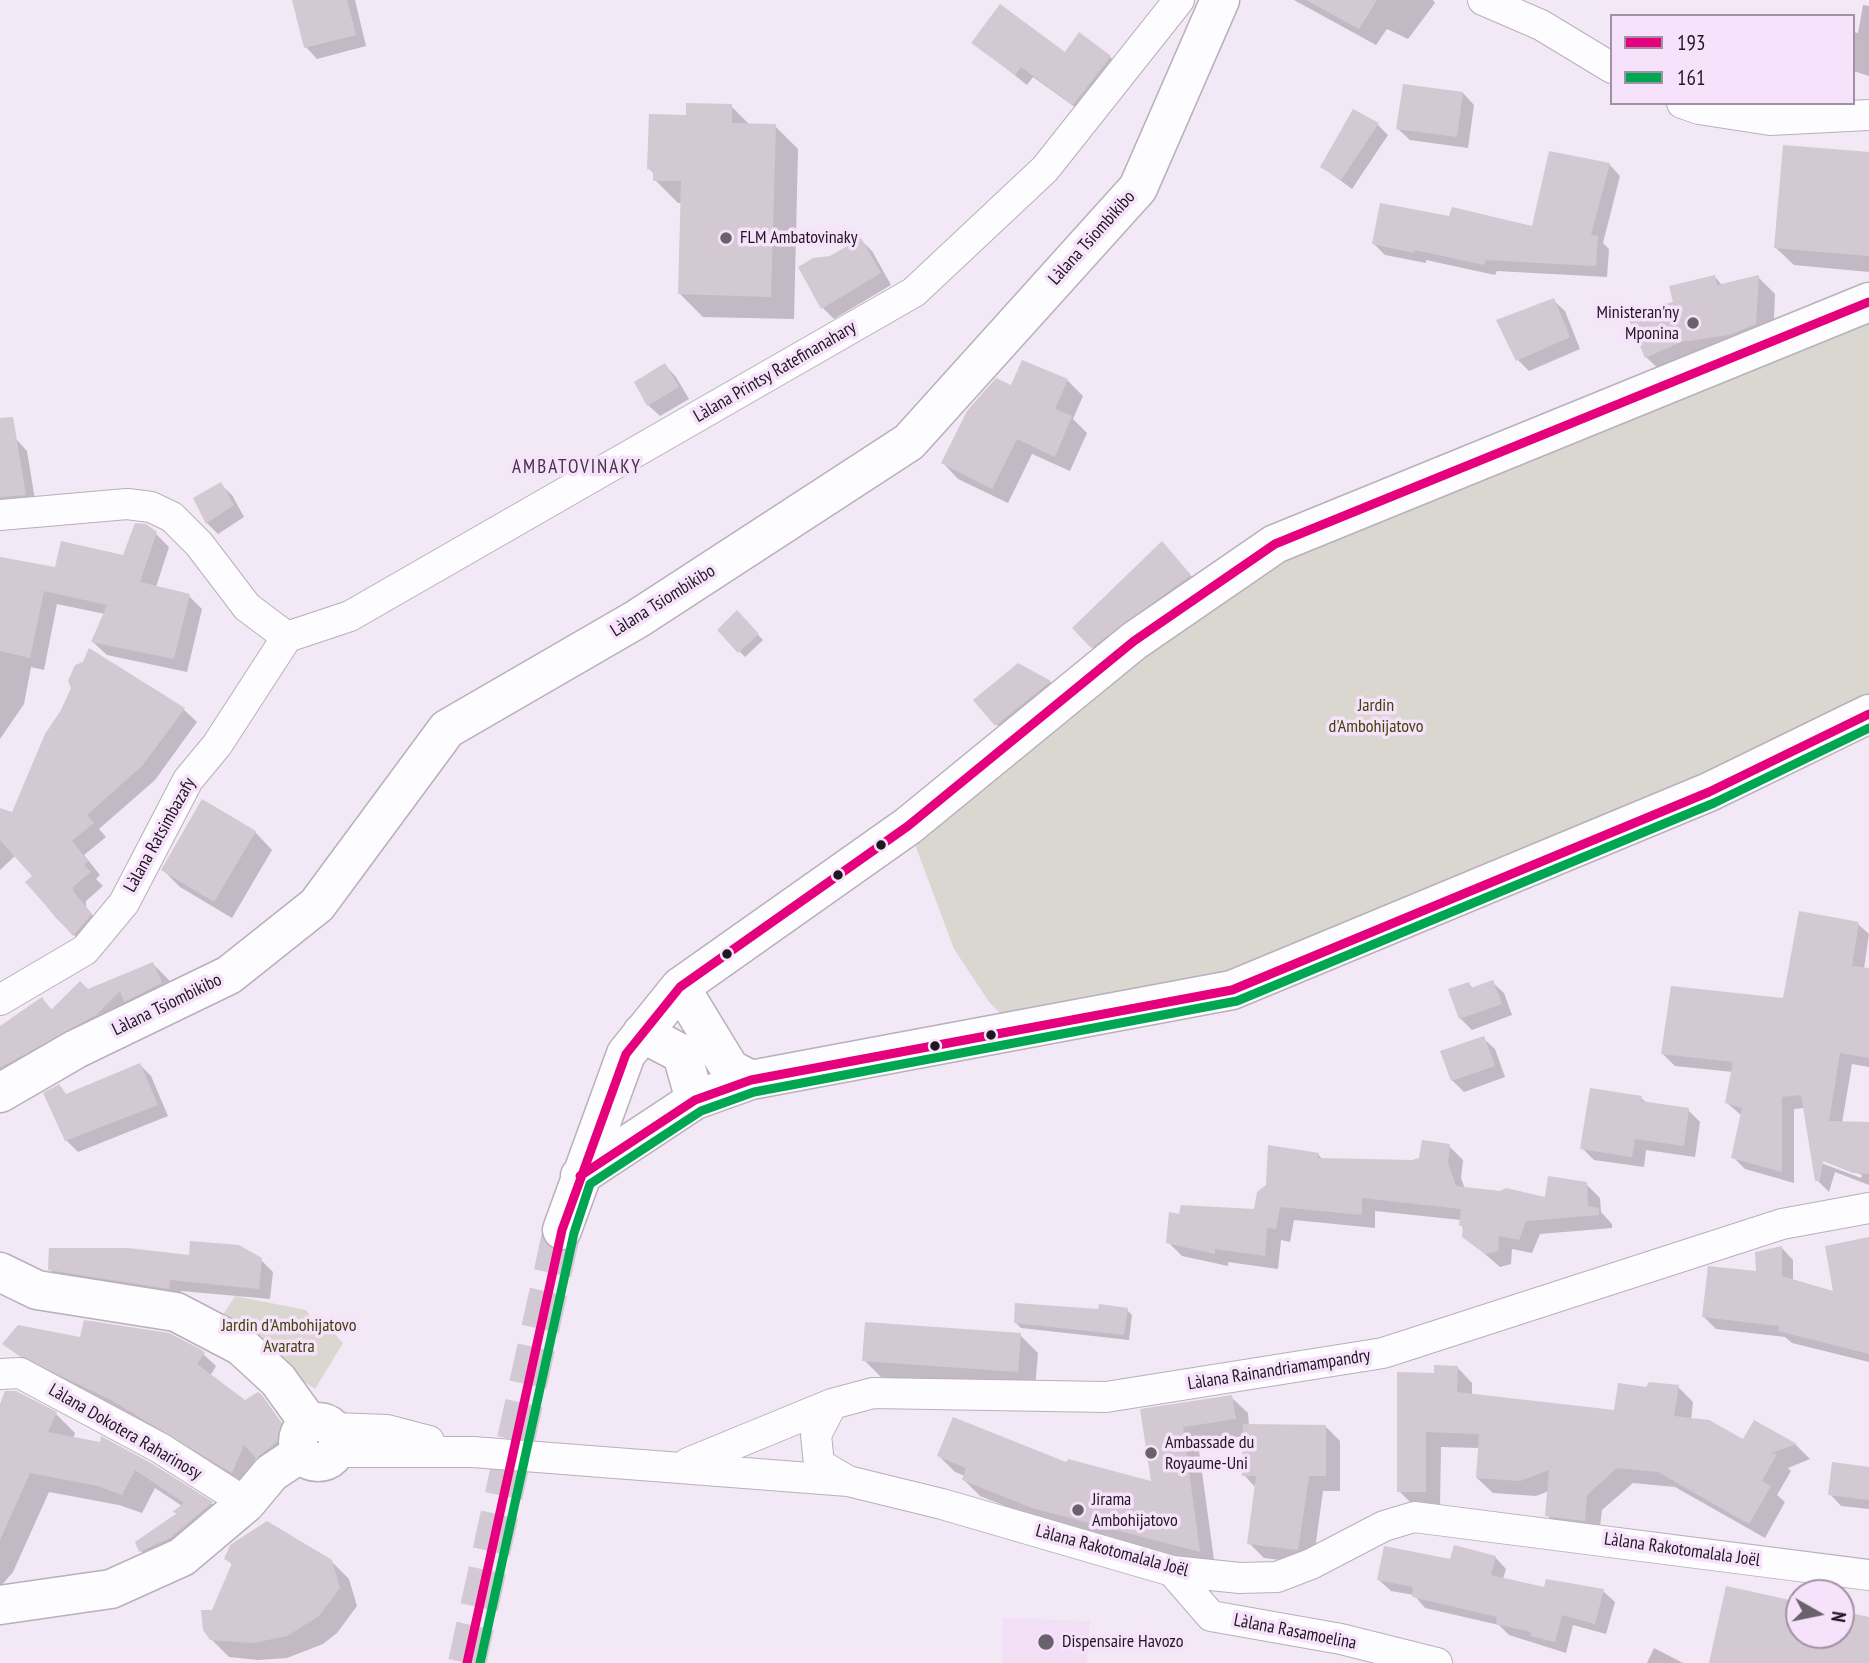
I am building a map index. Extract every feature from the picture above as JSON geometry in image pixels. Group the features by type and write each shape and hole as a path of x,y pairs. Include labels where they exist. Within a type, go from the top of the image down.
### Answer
{"main road":[{"name":"Làlana Tsiombikibo","path":"0,1093 76,1049 229,975 317,905 447,729 637,619 909,442 1138,188 1220,0"},
{"path":"562,1230 626,1054 680,987 908,826 1134,641 1275,544 1869,302"},
{"path":"580,1176 695,1100 751,1080 1232,990 1709,792 1869,714"},
{"path":"680,987 730,1069 751,1080"},
{"path":"642,1033 682,1055 695,1100"},
{"path":"0,1272 37,1290 176,1312 241,1346 278,1380 320,1439 271,1472 246,1503 182,1558 111,1589 0,1605"}],"street":[{"name":"Làlana Printsy Ratefinanahary","path":"288,637 350,616 914,292 1045,169 1179,0"},
{"path":"1483,0 1541,26 1610,67"},
{"path":"1688,105 1770,120 1869,116"},
{"path":"0,515 127,504 151,507 172,517 199,544 247,607 288,637"},
{"name":"Làlana Ratsimbazafy","path":"0,1000 85,950 124,902 188,780 217,745 288,637"},
{"name":"Làlana Rainandriamampandry","path":"681,1466 832,1404 873,1393 1107,1397 1383,1353 1782,1224 1869,1208"},
{"name":"Làlana Dokotera Raharinosy","path":"0,1374 20,1373 160,1448 246,1503"},
{"path":"832,1404 816,1436 819,1464 848,1481"},
{"name":"Làlana Rakotomalala Joël","path":"320,1439 848,1481 942,1504 1172,1571 1240,1578 1277,1577 1311,1564 1384,1526 1414,1517 1869,1575"},
{"name":"Làlana Rasamoelina","path":"1172,1571 1211,1616 1340,1640 1437,1663"}],"shaded area":[{"name":"Dispensaire Havozo","path":"1003,1618 1090,1621 1087,1663 1002,1663"}],"green space":[{"name":"Jardin d'Ambohijatovo","path":"1869,302 1869,714 1253,982 1018,1031 989,1002 954,949 908,826 1275,544"},
{"name":"Jardin d'Ambohijatovo Avaratra","path":"235,1296 306,1310 314,1322 334,1333 343,1343 315,1389 265,1356 221,1318"}],"building":[{"path":"292,0 347,0 356,35 304,48"},
{"path":"1306,0 1377,0 1359,29"},
{"path":"1000,4 1065,52 1079,32 1111,56 1073,105 1021,67 1015,75 971,43"},
{"path":"1403,84 1463,92 1457,137 1396,129"},
{"name":"FLM Ambatovinaky","path":"686,103 732,104 732,123 776,124 771,297 678,294 681,181 653,181 653,170 647,169 649,114 686,115"},
{"path":"1353,109 1379,123 1341,180 1320,167"},
{"path":"1783,145 1869,152 1869,256 1774,248"},
{"path":"1549,151 1610,163 1591,235 1598,236 1596,266 1486,260 1484,265 1372,244 1380,203 1449,216 1452,207 1532,226"},
{"path":"861,238 881,273 821,309 798,267 813,258 830,256"},
{"name":"Ministeran'ny Mponina","path":"1715,275 1717,285 1759,275 1756,324 1729,335 1681,342 1645,358 1626,313 1673,302 1669,286"},
{"path":"1554,298 1570,337 1516,361 1496,320"},
{"path":"1022,360 1068,379 1055,409 1072,416 1055,457 1017,439 992,489 941,463 967,411 996,378 1011,385"},
{"path":"665,363 679,387 647,406 634,382"},
{"path":"13,417 26,495 0,497 0,418"},
{"path":"221,482 234,505 206,524 193,498"},
{"path":"135,523 146,524 157,532 140,582 190,594 174,659 91,642 107,605 44,591 30,658 0,651 0,557 55,567 61,541 123,555"},
{"path":"1162,541 1191,575 1091,648 1072,628"},
{"path":"737,610 759,634 738,653 717,630"},
{"path":"89,648 185,708 142,766 87,815 94,823 72,841 88,861 84,865 91,872 73,887 73,891 92,914 73,936 25,882 32,876 0,840 0,808 12,812 45,734 61,710 71,688 68,681 75,665 83,662"},
{"path":"1018,663 1051,681 995,726 973,700"},
{"path":"202,799 256,831 214,902 161,870"},
{"path":"1799,911 1859,922 1852,966 1869,968 1869,1058 1840,1053 1829,1121 1869,1122 1869,1174 1853,1173 1823,1161 1820,1181 1815,1181 1801,1095 1782,1097 1782,1172 1731,1158 1742,1108 1725,1103 1733,1062 1661,1054 1671,986 1783,998"},
{"path":"153,962 162,983 124,1002 120,991 96,1015 0,1068 0,1026 42,997 51,1010 80,981 88,989"},
{"path":"1493,980 1502,1004 1459,1019 1448,989 1469,982 1471,988"},
{"path":"1484,1036 1495,1066 1451,1081 1440,1051"},
{"path":"140,1063 158,1105 65,1141 43,1093 59,1084 66,1094"},
{"path":"1590,1088 1642,1096 1641,1101 1689,1108 1684,1146 1635,1139 1632,1157 1580,1149"},
{"path":"1422,1140 1450,1144 1448,1163 1456,1186 1500,1191 1506,1188 1545,1197 1548,1176 1587,1182 1588,1206 1599,1208 1599,1215 1526,1221 1519,1240 1499,1236 1498,1251 1485,1254 1462,1237 1463,1226 1459,1226 1461,1209 1362,1198 1362,1215 1280,1207 1276,1229 1267,1228 1265,1256 1215,1249 1215,1254 1166,1243 1169,1212 1179,1214 1181,1205 1254,1209 1257,1192 1266,1185 1268,1145 1319,1153 1318,1158 1412,1160 1419,1158"},
{"path":"1869,1237 1869,1354 1778,1331 1779,1326 1702,1317 1708,1266 1756,1271 1755,1252 1782,1246 1782,1276 1833,1291 1825,1246"},
{"path":"190,1241 239,1245 262,1258 259,1289 170,1280 169,1289 48,1270 49,1248 128,1248 189,1255"},
{"path":"1015,1303 1098,1309 1099,1304 1128,1308 1124,1335 1014,1323"},
{"path":"84,1320 169,1333 202,1350 205,1353 197,1364 245,1400 258,1392 262,1395 283,1425 282,1438 256,1458 244,1445 232,1473 111,1400 18,1355 2,1344 18,1325 80,1337"},
{"path":"865,1322 1021,1333 1018,1372 862,1361"},
{"path":"1434,1365 1458,1366 1457,1392 1614,1410 1618,1383 1646,1387 1649,1382 1679,1385 1674,1416 1709,1420 1743,1439 1754,1420 1797,1444 1771,1453 1777,1454 1762,1481 1771,1486 1749,1524 1658,1472 1617,1468 1587,1495 1585,1521 1545,1516 1549,1470 1520,1481 1476,1478 1479,1434 1426,1432 1426,1492 1397,1492 1397,1372 1434,1373"},
{"path":"5,1391 16,1391 57,1412 48,1432 100,1442 101,1436 151,1463 213,1502 170,1538 139,1552 135,1542 177,1513 172,1512 184,1503 135,1470 122,1495 98,1486 30,1473 0,1540 0,1404"},
{"path":"1232,1395 1236,1419 1183,1427 1200,1552 1032,1508 962,1480 966,1468 937,1456 953,1417 1066,1462 1068,1459 1151,1481 1140,1409"},
{"path":"1243,1424 1326,1425 1326,1476 1309,1476 1298,1550 1247,1544 1256,1476 1242,1476"},
{"path":"1832,1462 1869,1467 1869,1500 1828,1495"},
{"path":"267,1521 332,1560 340,1588 319,1616 287,1636 253,1643 210,1640 203,1630 201,1610 212,1610 232,1563 224,1559 230,1545"},
{"path":"1454,1545 1496,1556 1491,1575 1544,1587 1546,1579 1604,1589 1595,1624 1562,1615 1555,1642 1530,1636 1531,1632 1496,1624 1497,1617 1412,1597 1413,1587 1377,1580 1384,1546 1450,1559"},
{"path":"1726,1586 1785,1599 1785,1649 1855,1649 1855,1614 1869,1617 1869,1663 1709,1663"}],"tunnel":[{"path":"467,1663 562,1230"}],"transit line":[{"name":"193","path":"467,1663 562,1230 626,1054 680,987 908,826 1134,641 1275,544 1869,302"},
{"name":"193","path":"580,1176 695,1100 751,1080 1232,990 1709,792 1869,714"},
{"name":"161","path":"480,1663 574,1233 590,1184 701,1111 754,1092 1237,1001 1714,803 1869,728"}],"place":[{"name":"FLM Ambatovinaky","path":"726,238"},
{"name":"Ministeran'ny Mponina","path":"1693,323"},
{"name":"Ambassade du Royaume-Uni","path":"1151,1453"},
{"name":"Jirama Ambohijatovo","path":"1078,1510"},
{"name":"Dispensaire Havozo","path":"1046,1642"}],"district":[{"name":"AMBATOVINAKY","path":"577,468"}]}
